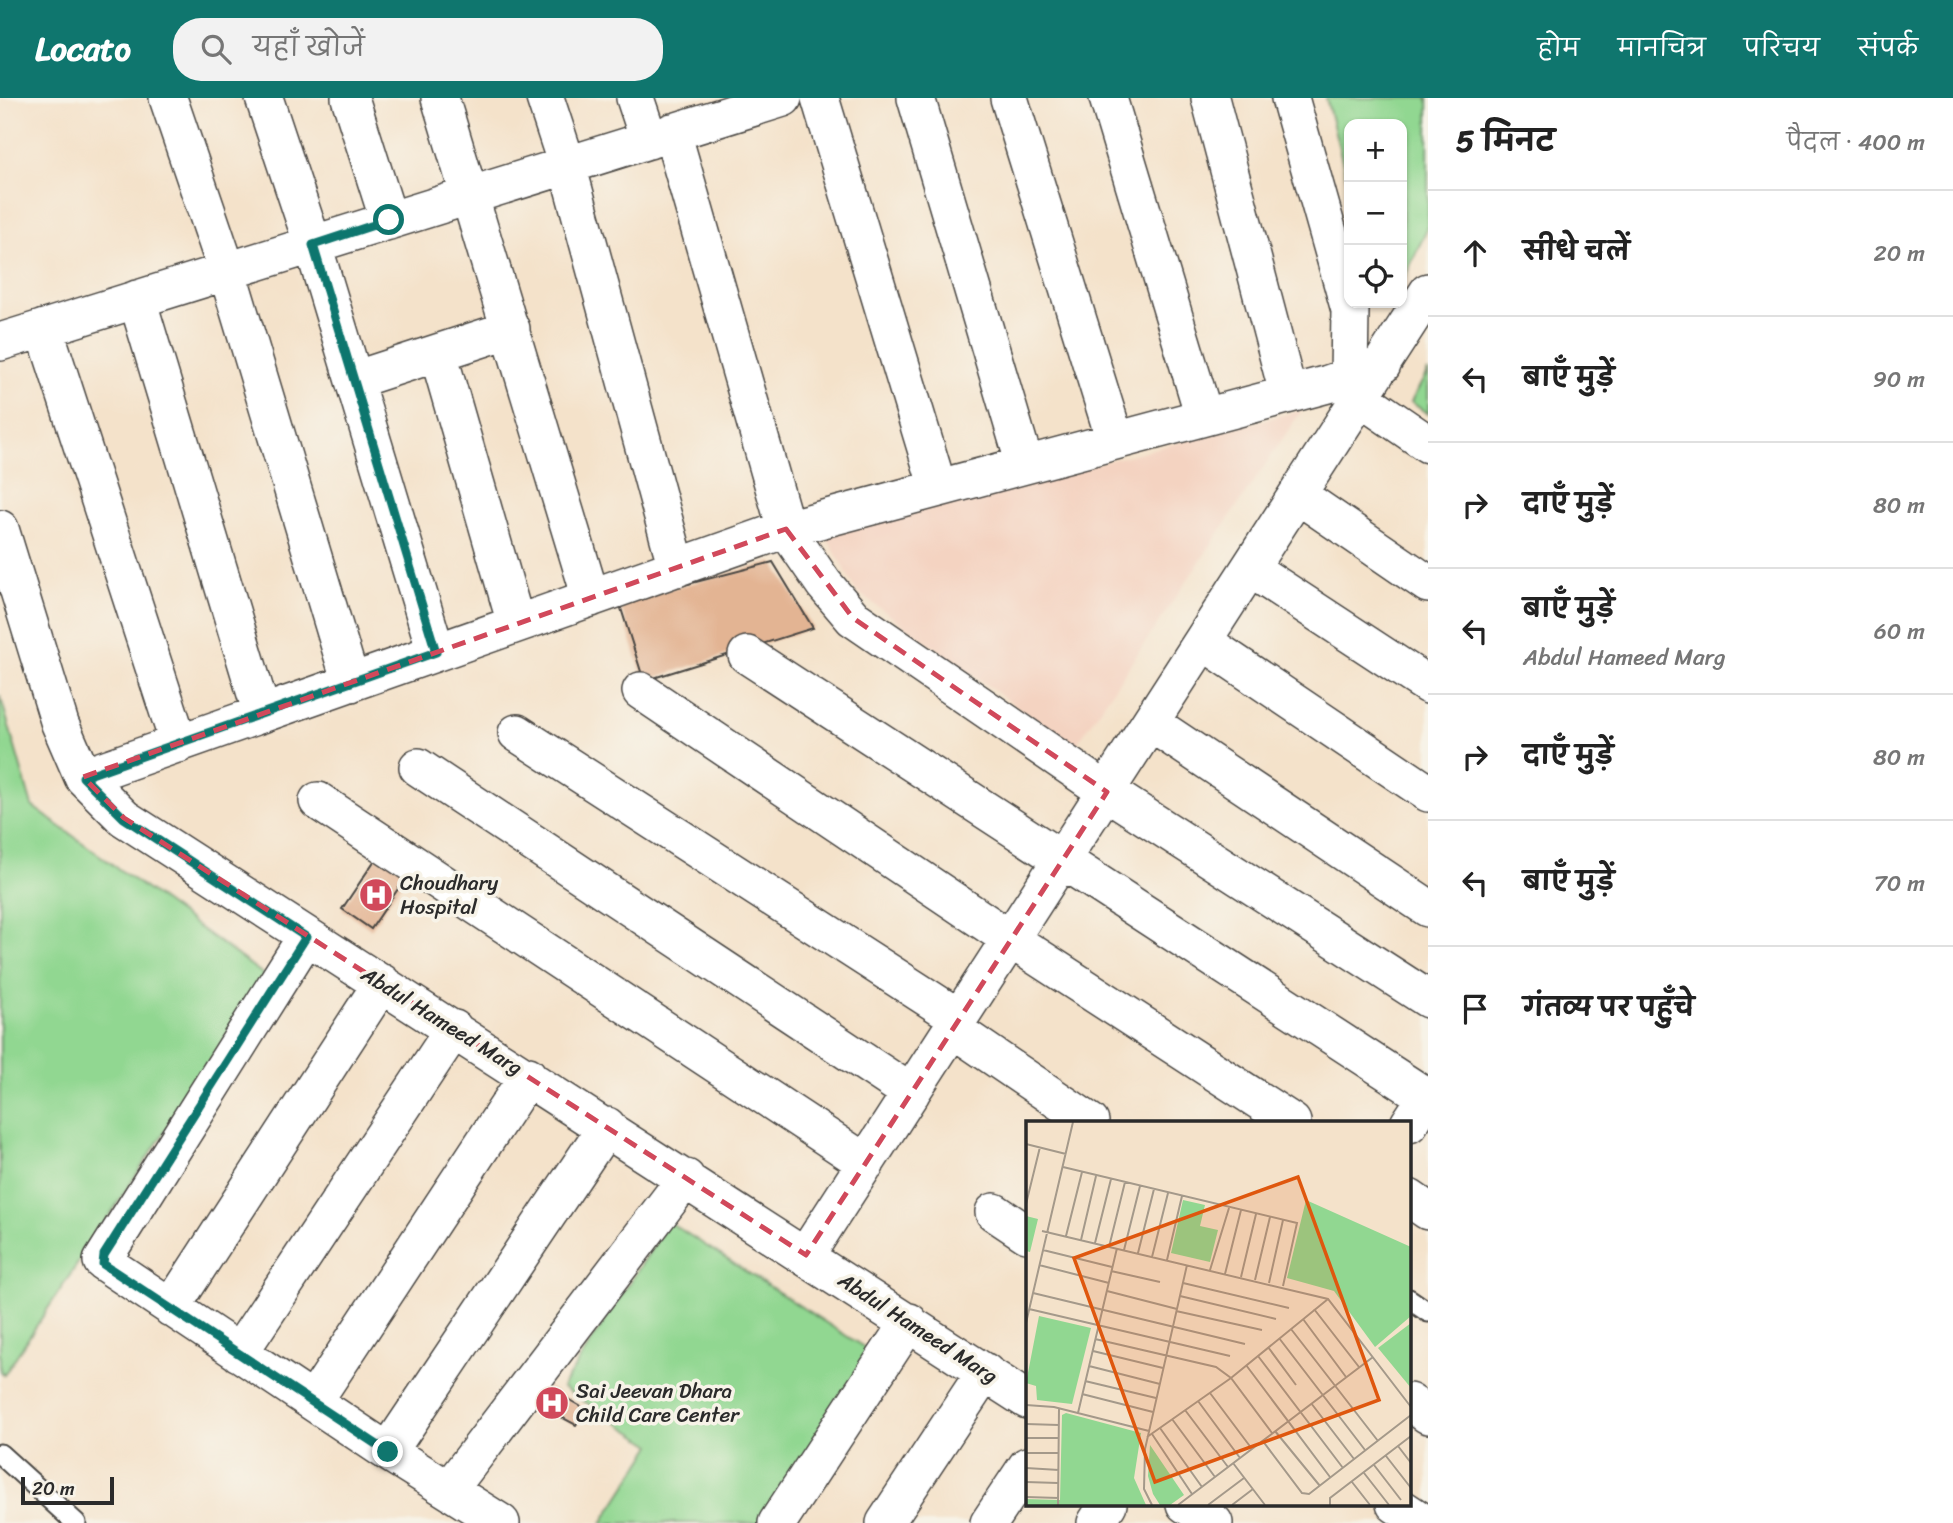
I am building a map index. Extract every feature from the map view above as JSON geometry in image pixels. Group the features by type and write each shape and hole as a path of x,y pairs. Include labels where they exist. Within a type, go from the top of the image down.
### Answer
{"street":[{"path":"169,98 227,271 351,682"},
{"path":"264,98 313,245 436,652"},
{"path":"350,98 389,220"},
{"path":"440,98 591,598"},
{"path":"545,98 567,165 677,568"},
{"path":"635,98 661,136 786,529 824,584 853,618 1107,792 1428,999"},
{"path":"0,342 661,136 738,105 783,98"},
{"path":"820,98 939,488"},
{"path":"916,98 1025,465"},
{"path":"1009,98 1115,440"},
{"path":"1108,98 1204,416"},
{"path":"1210,98 1288,393"},
{"path":"1290,98 1350,310 1364,380 1428,444"},
{"path":"806,1255 1251,569 1298,495 1364,380 1428,292"},
{"path":"137,299 262,714"},
{"path":"44,328 179,744"},
{"path":"354,380 511,329"},
{"path":"438,353 516,624"},
{"path":"83,777 786,529 1288,393 1364,380"},
{"path":"1298,495 1428,584"},
{"name":"Abdul Hameed Marg","path":"0,529 60,724 83,777 124,818 306,937 607,1126 1026,1399"},
{"path":"1251,569 1428,685"},
{"path":"1203,642 1428,793"},
{"path":"747,655 1063,860 1423,1104"},
{"path":"641,691 1010,940 1290,1121"},
{"path":"1151,723 1428,908"},
{"path":"517,733 956,1024 1089,1121"},
{"path":"418,767 911,1093"},
{"path":"318,802 866,1163"},
{"path":"306,937 102,1258 105,1266 501,1523"},
{"path":"171,1308 382,983"},
{"path":"239,1353 454,1029"},
{"path":"313,1402 528,1076"},
{"path":"388,1452 607,1126"},
{"path":"450,1488 686,1178"},
{"path":"1410,1199 1428,1211"},
{"path":"994,1212 1026,1233"},
{"path":"777,1523 909,1322"},
{"path":"885,1523 985,1372"},
{"path":"1410,1403 1428,1415"},
{"path":"989,1523 1026,1468"},
{"path":"1096,1523 1107,1506"},
{"path":"1398,1506 1424,1523"}],"lane":[{"path":"1410,1300 1428,1312"},
{"path":"0,1454 76,1523"}],"highlighted area":[{"path":"786,529 853,618 1107,792 806,1255 124,818 83,777 179,744"}],"shaded area":[{"path":"1302,410 1074,748 856,591 826,535"}],"green space":[{"path":"1326,98 1428,98 1428,227 1407,272 1407,119 1344,119 1344,168"},
{"path":"1428,371 1428,414 1411,402"},
{"path":"0,695 32,806 267,977 4,1375 0,1371"},
{"path":"669,1222 873,1353 763,1523 602,1523 652,1445 562,1387"}],"building":[{"path":"773,562 813,628 644,681 619,602"},
{"path":"379,854 408,874 371,929 342,909"},
{"path":"547,1387 585,1409 576,1425 537,1404"}],"place":[{"name":"Choudhary Hospital","path":"376,895"},
{"name":"Sai Jeevan Dhara Child Care Center","path":"552,1403"}],"route":[{"path":"388,1452 103,1264 102,1258 306,937 124,818 83,777 436,652 313,245 389,220"}]}
